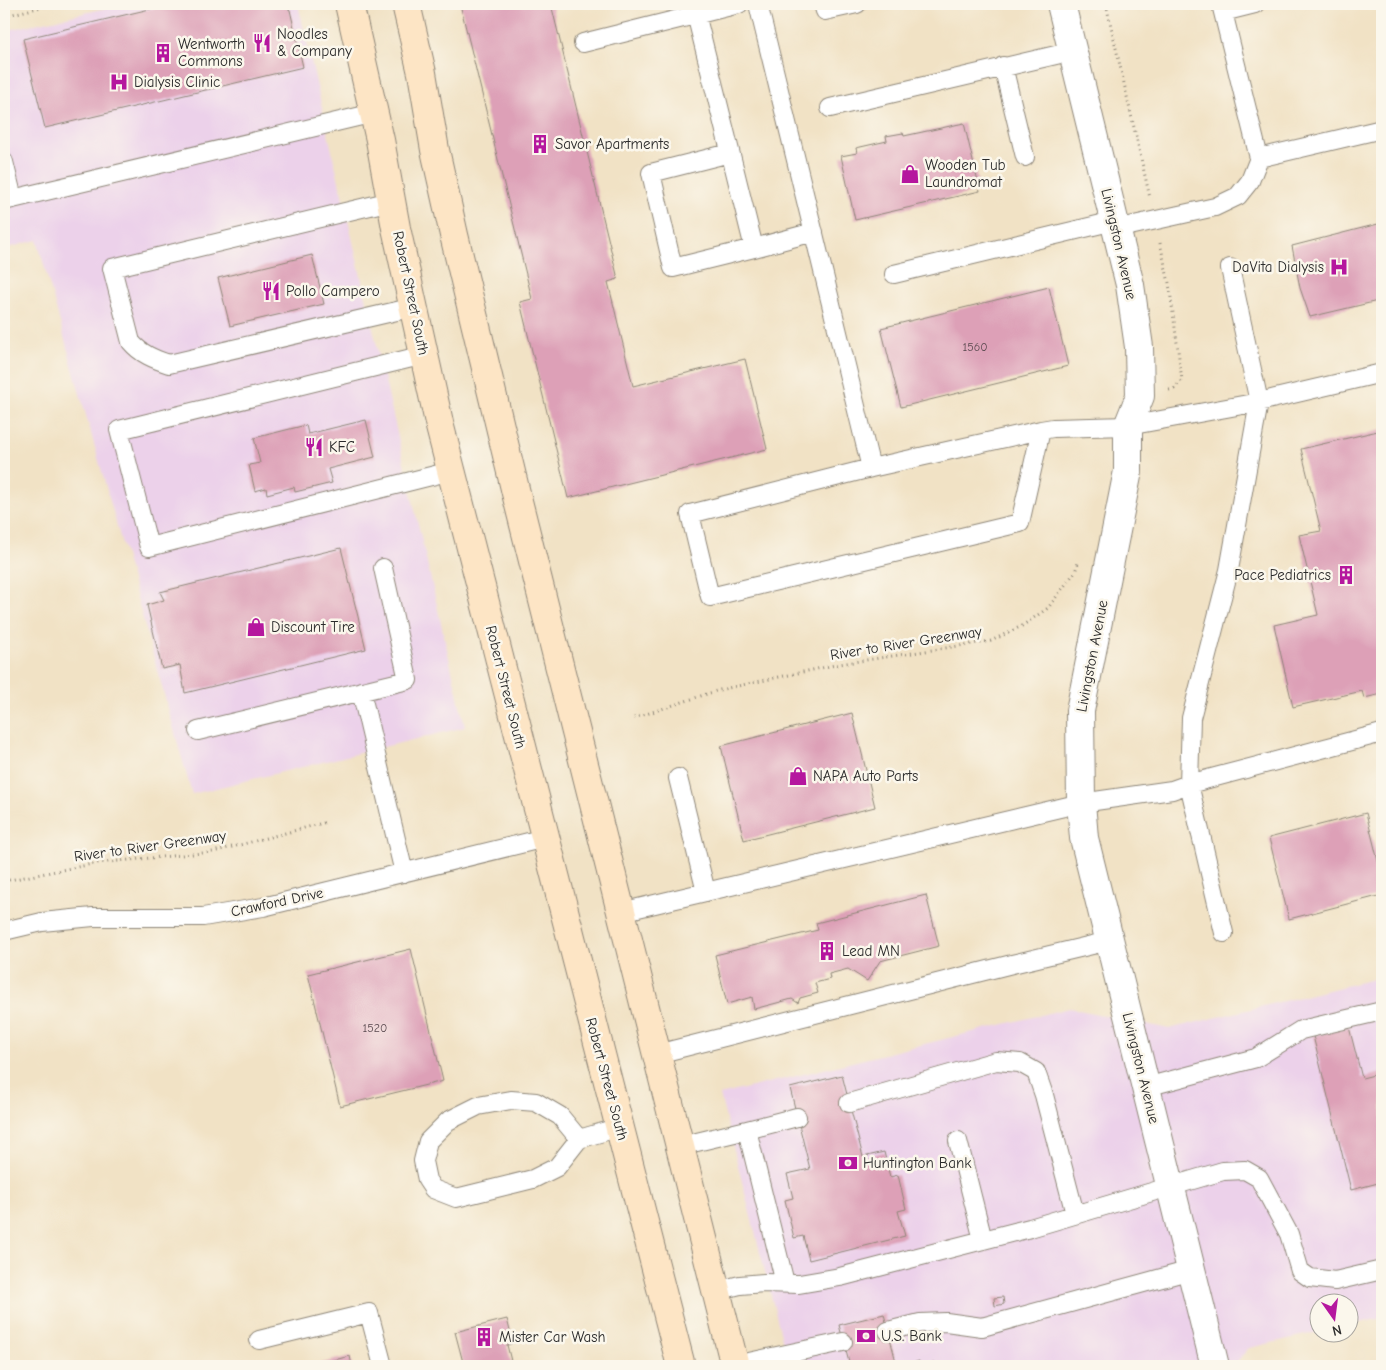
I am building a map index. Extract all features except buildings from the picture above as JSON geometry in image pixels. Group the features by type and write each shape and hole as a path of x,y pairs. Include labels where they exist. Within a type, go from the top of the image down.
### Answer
{"main road":[{"name":"Robert Street South","path":"348,4 374,114 424,355 451,471 681,1366"},
{"path":"406,4 422,73 454,235 735,1366"}],"street":[{"name":"Livingston Avenue","path":"1061,4 1130,285 1138,347 1140,396 1128,426 1128,471 1080,711 1081,804 1084,838 1215,1366"}],"lane":[{"path":"583,43 739,4"},
{"path":"758,4 871,468"},
{"path":"823,4 825,11 857,4"},
{"path":"894,274 1115,225 1215,208 1238,196 1250,181 1259,158 1222,8 1255,4"},
{"path":"696,14 754,248"},
{"path":"830,108 1073,51"},
{"path":"1003,66 1025,157"},
{"path":"4,162 8,200 374,114"},
{"path":"1259,158 1382,129"},
{"path":"730,154 651,173 674,268 814,232"},
{"path":"392,201 112,268 131,342 139,351 168,364 414,307"},
{"path":"1224,933 1189,784 1191,718 1229,570 1259,402 1230,268"},
{"path":"424,355 119,430 148,546 451,471"},
{"path":"1041,430 1020,523 710,597 690,514 871,468 1041,430 1128,426 1259,402 1382,373"},
{"path":"198,731 408,680 383,568"},
{"path":"360,691 404,873"},
{"path":"621,912 1081,804 1172,790 1382,733"},
{"path":"678,778 706,892"},
{"name":"Crawford Drive","path":"4,931 42,922 93,917 203,916 263,907 545,838"},
{"path":"657,1054 1109,941"},
{"path":"1146,1087 1256,1058 1301,1030 1382,1011"},
{"path":"849,1103 996,1061 1020,1063 1036,1072 1044,1095 1075,1214"},
{"path":"579,1139 560,1116 536,1102 511,1100 478,1106 448,1121 428,1141 423,1161 427,1180 433,1189 456,1198 533,1179 557,1167 579,1139 620,1127"},
{"path":"680,1146 797,1116"},
{"path":"748,1130 785,1283"},
{"path":"958,1141 983,1240"},
{"path":"716,1291 740,1285 764,1283 799,1284 840,1277 983,1240 1223,1171 1245,1170 1260,1178 1289,1234 1300,1271 1310,1278 1335,1281 1382,1270"},
{"path":"888,1330 920,1323 946,1322 982,1327 1191,1270"},
{"path":"259,1340 369,1313 383,1366"},
{"path":"735,1366 844,1342"}],"path":[{"path":"4,16 54,4"},
{"name":"River to River Greenway","path":"634,718 719,690 840,664 991,641 1022,626 1048,608 1074,572 1080,556"},
{"name":"River to River Greenway","path":"4,881 98,863 212,852 327,822"}],"shaded area":[{"path":"125,4 298,4 465,727 192,794 37,240 4,249 4,31"},
{"path":"1382,977 1382,1318 1358,1323 1358,1292 1308,1292 1308,1334 1249,1348 1233,1366 789,1366 720,1095 1069,1008 1169,1029"}],"place":[{"name":"Noodles & Company","path":"262,43"},
{"name":"Wentworth Commons","path":"163,53"},
{"name":"Dialysis Clinic","path":"119,82"},
{"name":"Savor Apartments","path":"540,144"},
{"name":"Wooden Tub Laundromat","path":"910,174"},
{"name":"DaVita Dialysis","path":"1339,267"},
{"name":"Pollo Campero","path":"271,291"},
{"name":"KFC","path":"314,447"},
{"name":"Pace Pediatrics","path":"1346,575"},
{"name":"Discount Tire","path":"256,627"},
{"name":"NAPA Auto Parts","path":"798,776"},
{"name":"Lead MN","path":"827,951"},
{"name":"Huntington Bank","path":"848,1163"},
{"name":"U.S. Bank","path":"866,1336"},
{"name":"Mister Car Wash","path":"484,1337"}]}
